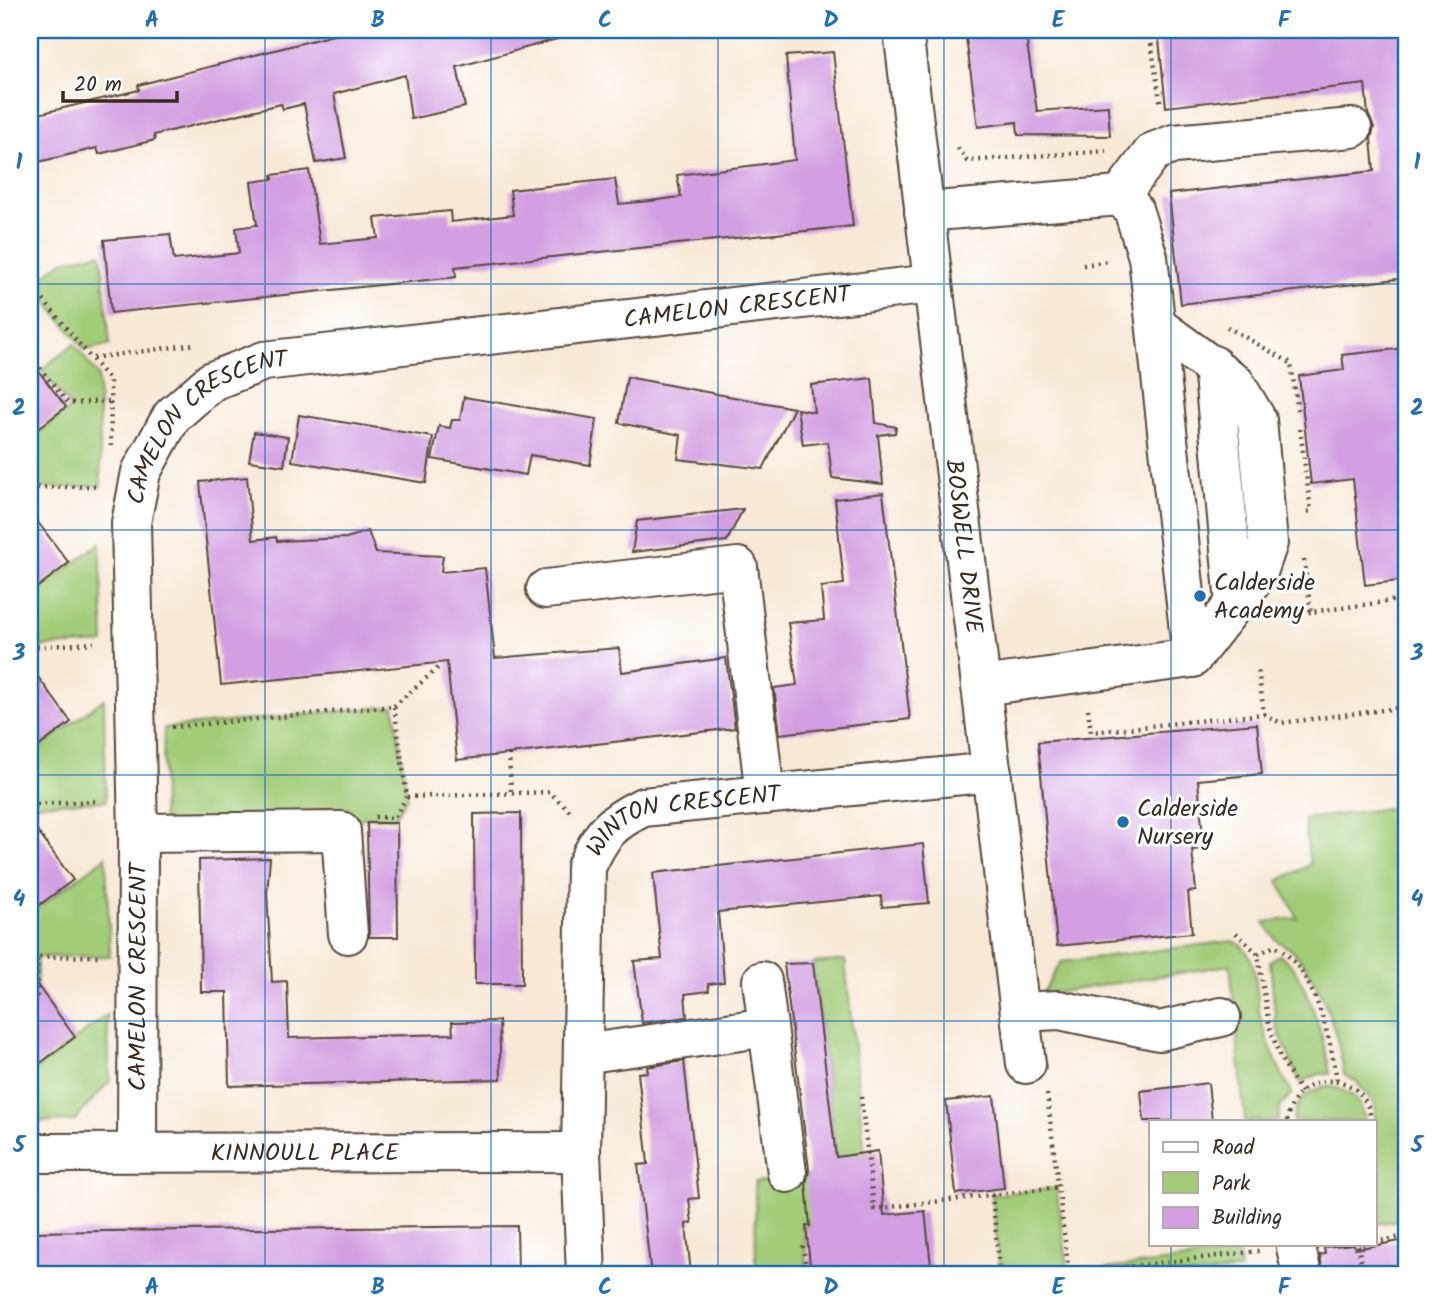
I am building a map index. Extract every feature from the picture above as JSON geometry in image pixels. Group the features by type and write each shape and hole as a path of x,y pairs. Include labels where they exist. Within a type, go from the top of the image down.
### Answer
{"street":[{"name":"BOSWELL DRIVE","path":"903,30 1026,1064"},
{"path":"924,212 1120,196 1153,152 1174,144 1352,128"},
{"path":"1120,196 1133,209 1148,257 1192,658"},
{"name":"CAMELON CRESCENT","path":"137,1152 138,816 131,523 141,472 172,416 212,381 264,361 932,284"},
{"path":"981,686 1192,658 1248,611 1213,365 1157,326"},
{"path":"546,589 738,567 765,795"},
{"name":"WINTON CRESCENT","path":"586,1275 581,1153 586,867 599,837 618,819 643,807 992,772"},
{"path":"138,816 341,831 348,934"},
{"path":"762,981 787,1173"},
{"path":"1020,1013 1059,1010 1159,1031 1221,1017"},
{"path":"583,1054 768,1027"},
{"name":"KINNOULL PLACE","path":"30,1153 581,1153"}],"path":[{"path":"1149,30 1159,103 1166,111"},
{"path":"957,141 958,151 967,161 1115,150"},
{"path":"30,284 110,381 111,450"},
{"path":"92,358 215,342 232,373"},
{"path":"30,364 34,361 68,403 110,401"},
{"path":"30,488 138,485"},
{"path":"30,512 30,523"},
{"path":"1303,552 1311,612"},
{"path":"1248,611 1311,612 1406,599"},
{"path":"30,683 31,646 134,641"},
{"path":"136,731 394,706 438,668 437,663"},
{"path":"1258,669 1264,714"},
{"path":"1087,699 1091,732 1264,714 1282,723 1406,707"},
{"path":"394,706 407,797 550,792 599,837"},
{"path":"509,754 511,793"},
{"path":"30,842 35,837 35,804 138,816"},
{"path":"1236,933 1258,954 1269,1025 1280,1057 1301,1092"},
{"path":"1258,954 1275,946 1288,954 1299,968 1324,1022 1337,1081"},
{"path":"30,1000 37,995 37,957 137,955"},
{"path":"1026,1064 1046,1082 1059,1188 1065,1275 1129,1265 1299,1261"},
{"path":"1287,1120 1289,1109 1301,1092 1310,1085 1337,1081 1355,1089 1365,1101 1370,1120"},
{"path":"861,1097 874,1209 1059,1188"},
{"path":"992,1195 1000,1275"},
{"path":"1376,1242 1406,1236"},
{"path":"803,1246 807,1275"},
{"path":"1358,1246 1363,1275"},
{"path":"1129,1265 1130,1275"}],"green space":[{"path":"101,253 110,345 85,350 37,290 30,295 30,284 63,261"},
{"path":"74,344 98,375 101,486 30,488 30,439 71,407 41,370"},
{"path":"100,543 104,643 31,647 30,683 30,596"},
{"path":"104,699 106,801 35,804 35,837 30,842 30,755"},
{"path":"394,706 407,797 394,818 365,817 341,831 162,833 164,728"},
{"path":"1406,806 1406,1219 1376,1224 1375,1105 1356,1081 1344,1075 1328,1011 1305,966 1291,949 1277,940 1264,922 1298,918 1278,881 1310,865 1304,819"},
{"path":"106,857 110,956 37,957 37,995 30,1000 30,914"},
{"path":"1233,941 1242,947 1253,965 1261,1021 1292,1093 1281,1105 1278,1120 1245,1120 1230,965 1042,995 1061,962"},
{"path":"1279,955 1288,962 1306,991 1319,1028 1330,1074 1319,1074 1300,1083 1276,1025 1270,961"},
{"path":"845,960 871,1216 800,1226 804,1227 807,1275 756,1275 755,1182 838,1173 813,963"},
{"path":"107,1015 110,1081 74,1121 30,1122 30,1074"},
{"path":"1325,1086 1347,1092 1361,1106 1365,1120 1293,1120 1299,1103 1313,1091"},
{"path":"1056,1188 1069,1274 1000,1275 992,1195"},
{"path":"1239,1253 1240,1270 1200,1275 1095,1275 1094,1270"}],"building":[{"path":"353,30 556,30 557,39 457,67 465,107 411,119 405,75 334,94 346,158 316,163 304,104 283,109 281,104 154,135 155,140 99,154 97,148 30,164 30,116 139,90 138,85"},
{"path":"965,30 1025,30 1037,111 1108,106 1110,136 1018,135 1017,122 978,127"},
{"path":"1158,30 1406,30 1406,278 1181,304 1169,194 1374,171 1371,139 1374,127 1368,114 1365,84 1166,107"},
{"path":"833,52 853,226 455,267 456,277 111,313 104,240 170,234 174,260 239,253 236,228 257,225 251,182 273,179 272,175 309,170 320,244 378,238 375,218 450,211 451,222 513,215 510,190 615,179 619,204 650,201 681,197 677,175 795,160 786,56"},
{"path":"1406,348 1406,580 1365,585 1353,479 1311,484 1299,376 1344,370 1342,355"},
{"path":"30,360 66,407 30,435"},
{"path":"627,377 794,408 763,469 678,459 681,435 619,423"},
{"path":"872,378 876,423 896,427 895,433 878,435 883,484 832,478 828,442 803,445 797,409 814,412 811,385"},
{"path":"464,397 597,419 590,465 530,455 526,475 432,459 439,426 450,428 452,420 460,420"},
{"path":"299,415 433,437 426,483 292,461"},
{"path":"254,432 288,437 284,466 249,461"},
{"path":"247,477 253,540 276,537 277,541 347,538 368,531 376,553 443,556 441,572 485,568 495,658 619,648 622,672 726,658 735,728 457,760 447,662 221,685 200,482"},
{"path":"883,493 910,719 780,734 774,688 797,685 788,623 824,620 821,587 844,584 835,499"},
{"path":"743,509 727,541 632,552 637,521"},
{"path":"30,512 69,563 30,593"},
{"path":"30,666 71,722 30,753"},
{"name":"Calderside Nursery","path":"1257,724 1262,774 1198,780 1204,849 1192,850 1196,891 1188,892 1192,933 1057,946 1038,742"},
{"path":"521,813 522,984 475,984 474,814"},
{"path":"30,821 73,880 30,912"},
{"path":"367,823 397,823 398,937 369,937"},
{"path":"923,844 929,903 882,907 881,896 718,912 724,982 708,984 709,991 685,994 687,1017 642,1023 634,961 662,959 653,873"},
{"path":"270,858 267,893 272,982 287,981 289,1038 453,1034 452,1022 499,1021 501,1079 229,1086 227,992 201,992 199,860"},
{"path":"813,963 836,1157 878,1151 884,1215 925,1211 932,1275 811,1275 806,1226 810,1226 806,1183 809,1170 784,964"},
{"path":"30,975 75,1037 30,1071"},
{"path":"684,1061 699,1198 689,1199 692,1223 686,1224 691,1275 651,1275 638,1165 648,1164 638,1073 648,1072 647,1067"},
{"path":"1208,1083 1212,1120 1144,1121 1141,1091"},
{"path":"994,1096 1004,1188 956,1194 946,1101"},
{"path":"517,1226 518,1275 470,1275 470,1272 30,1275 30,1232"},
{"path":"1406,1240 1406,1275 1323,1275 1320,1255 1325,1254 1324,1247 1354,1246 1355,1249"}],"place":[{"name":"Calderside Academy","path":"1200,596"},
{"name":"Calderside Nursery","path":"1123,822"}]}
